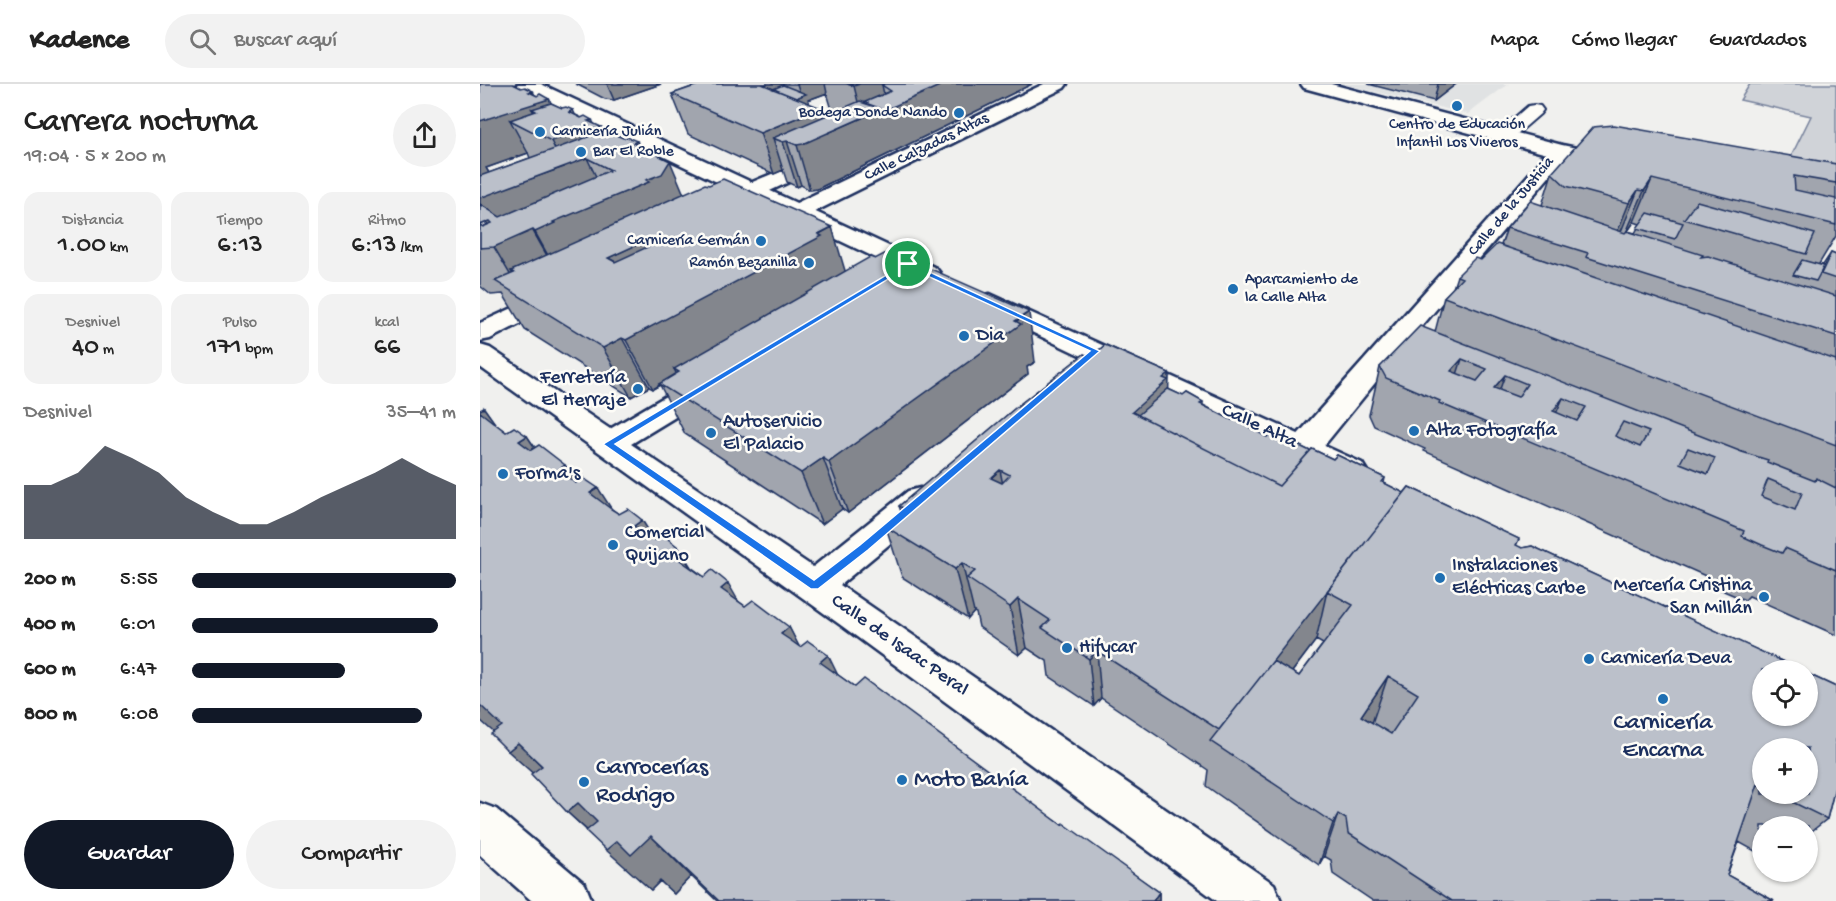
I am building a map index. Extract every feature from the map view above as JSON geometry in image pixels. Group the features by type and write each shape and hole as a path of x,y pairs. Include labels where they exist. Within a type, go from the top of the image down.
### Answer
{"street":[{"name":"Calle Calzadas Altas","path":"796,212 1058,84"},
{"path":"1310,84 1560,151"},
{"name":"Calle Alta","path":"524,88 756,193 1379,484"},
{"path":"731,210 756,193 842,151"},
{"name":"Calle de la Justicia","path":"1304,448 1370,371 1512,227 1560,151 1629,164"},
{"path":"884,278 908,264"},
{"path":"480,333 577,286"},
{"path":"1068,375 1096,351"},
{"name":"Calle de Isaac Peral","path":"480,354 814,586 1257,901"},
{"path":"608,444 726,372"},
{"path":"814,586 864,548 946,478"},
{"path":"480,825 568,901"}],"lane":[{"path":"1504,136 1534,110"}],"shaded area":[{"name":"Centro de Educación Infantil Los Viveros","path":"1343,84 1508,84 1468,114"},
{"path":"1750,84 1836,84 1836,185 1782,175 1811,116 1740,100"}],"building":[{"path":"480,84 513,84 533,91 529,92 537,96 540,94 549,99 480,121"},
{"path":"701,84 768,84 764,85 821,108 760,133 672,94"},
{"path":"944,84 883,111 863,103 891,91 882,85"},
{"path":"783,85 806,94 796,98 773,89"},
{"path":"860,101 882,109 803,144 797,145 773,138"},
{"path":"551,103 573,110 569,112 581,118 585,116 592,120 588,121 601,127 584,133 580,131 551,141 510,120"},
{"path":"1614,125 1836,164 1836,183 1794,176 1795,190 1836,199 1836,225 1652,179 1644,191 1638,190 1629,203 1566,186 1552,173 1593,127"},
{"path":"610,129 619,133 616,135 637,141 633,143 670,161 662,174 646,180 649,182 553,222 555,223 535,232 533,230 494,247 480,248 480,225 480,204 500,217 611,170 587,158 480,198 480,176","holes":["490,221 492,223 483,227 480,225"]},
{"path":"723,179 832,227 818,234 822,236 626,340 622,338 603,348 495,281 514,273 511,271 705,184 709,185","holes":["645,241 652,245 615,262 608,258"]},
{"path":"1530,201 1625,233 1627,231 1703,255 1701,257 1708,256 1836,296 1836,336 1586,257 1588,253 1507,228"},
{"path":"1697,201 1815,234 1806,254 1684,219"},
{"path":"1648,213 1683,223 1675,239 1637,228"},
{"path":"1497,244 1836,360 1836,445 1444,297 1462,278 1457,276 1475,258 1481,260"},
{"path":"890,251 1029,312 1015,321 1021,324 829,462 823,458 801,473 659,384 679,372 674,369 870,257 875,259"},
{"path":"1831,253 1836,255 1836,279 1821,274"},
{"path":"1802,260 1824,266 1816,281 1793,275"},
{"path":"1420,326 1742,452 1768,460 1767,462 1815,481 1816,478 1836,488 1836,570 1785,548 1782,553 1762,545 1742,536 1744,531 1439,403 1440,401 1386,378 1380,367","holes":["1462,359 1487,369 1477,381 1451,371","1505,375 1527,384 1518,397 1494,388","1563,398 1586,407 1577,421 1553,411","1623,422 1649,432 1640,447 1615,436","1688,448 1715,458 1708,474 1680,463","1768,479 1802,493 1795,510 1761,496"]},
{"path":"1105,345 1169,373 1163,378 1168,380 1132,412 1279,486 1312,449 1333,459 1337,455 1385,478 1382,482 1404,493 1219,730 1097,651 1089,659 1042,628 1050,620 1018,599 1010,607 967,578 975,571 962,563 955,569 886,527 907,510 899,506 1020,404 1084,354 1091,357","holes":["1000,470 1010,475 1002,483 991,478"]},
{"path":"1168,389 1183,396 1187,393 1203,402 1200,404 1232,420 1235,417 1253,426 1250,428 1267,437 1271,432 1310,451 1279,486 1138,415"},
{"path":"480,412 506,432 514,427 527,436 519,441 531,450 539,445 565,465 558,470 576,483 583,478 598,488 590,493 611,509 619,514 628,509 642,520 634,526 655,540 663,535 678,547 670,553 704,577 712,570 728,583 721,589 745,606 753,600 789,627 781,634 800,647 808,641 828,655 820,662 855,687 864,679 1062,825 1063,823 1159,892 1153,901 719,901 651,836 631,855 617,841 606,850 586,831 597,822 578,803 567,812 531,774 542,766 518,743 508,751 491,734 502,726 480,705"},
{"path":"1409,487 1519,539 1516,545 1522,548 1532,546 1779,660 1752,660 1752,726 1818,726 1818,679 1836,687 1836,783 1827,819 1796,804 1818,804 1818,738 1752,738 1752,802 1727,875 1774,901 1452,901 1348,833 1346,819 1338,814 1333,823 1210,741 1273,661 1299,676 1353,605 1327,591","holes":["1388,676 1418,694 1391,734 1361,716"]}],"place":[{"name":"Centro de Educación Infantil Los Viveros","path":"1457,106"},
{"name":"Bodega Donde Nando","path":"959,113"},
{"name":"Carnicería Julián","path":"540,132"},
{"name":"Bar El Roble","path":"581,152"},
{"name":"Carnicería Germán","path":"761,241"},
{"name":"Ramón Bezanilla","path":"809,263"},
{"name":"Aparcamiento de la Calle Alta","path":"1233,289"},
{"name":"Dia","path":"964,336"},
{"name":"Ferretería El Herraje","path":"638,389"},
{"name":"Alta Fotografía","path":"1414,431"},
{"name":"Autoservicio El Palacio","path":"711,433"},
{"name":"Forma's","path":"503,474"},
{"name":"Comercial Quijano","path":"613,545"},
{"name":"Instalaciones Eléctricas Carbe","path":"1440,578"},
{"name":"Mercería Cristina San Millán","path":"1764,597"},
{"name":"Hifycar","path":"1067,648"},
{"name":"Carnicería Deva","path":"1589,659"},
{"name":"Carnicería Encarna","path":"1663,699"},
{"name":"Moto Bahía","path":"902,780"},
{"name":"Carrocerías Rodrigo","path":"584,782"}],"route":[{"path":"908,264 1096,351 864,548 814,586 608,444 908,264"}]}
